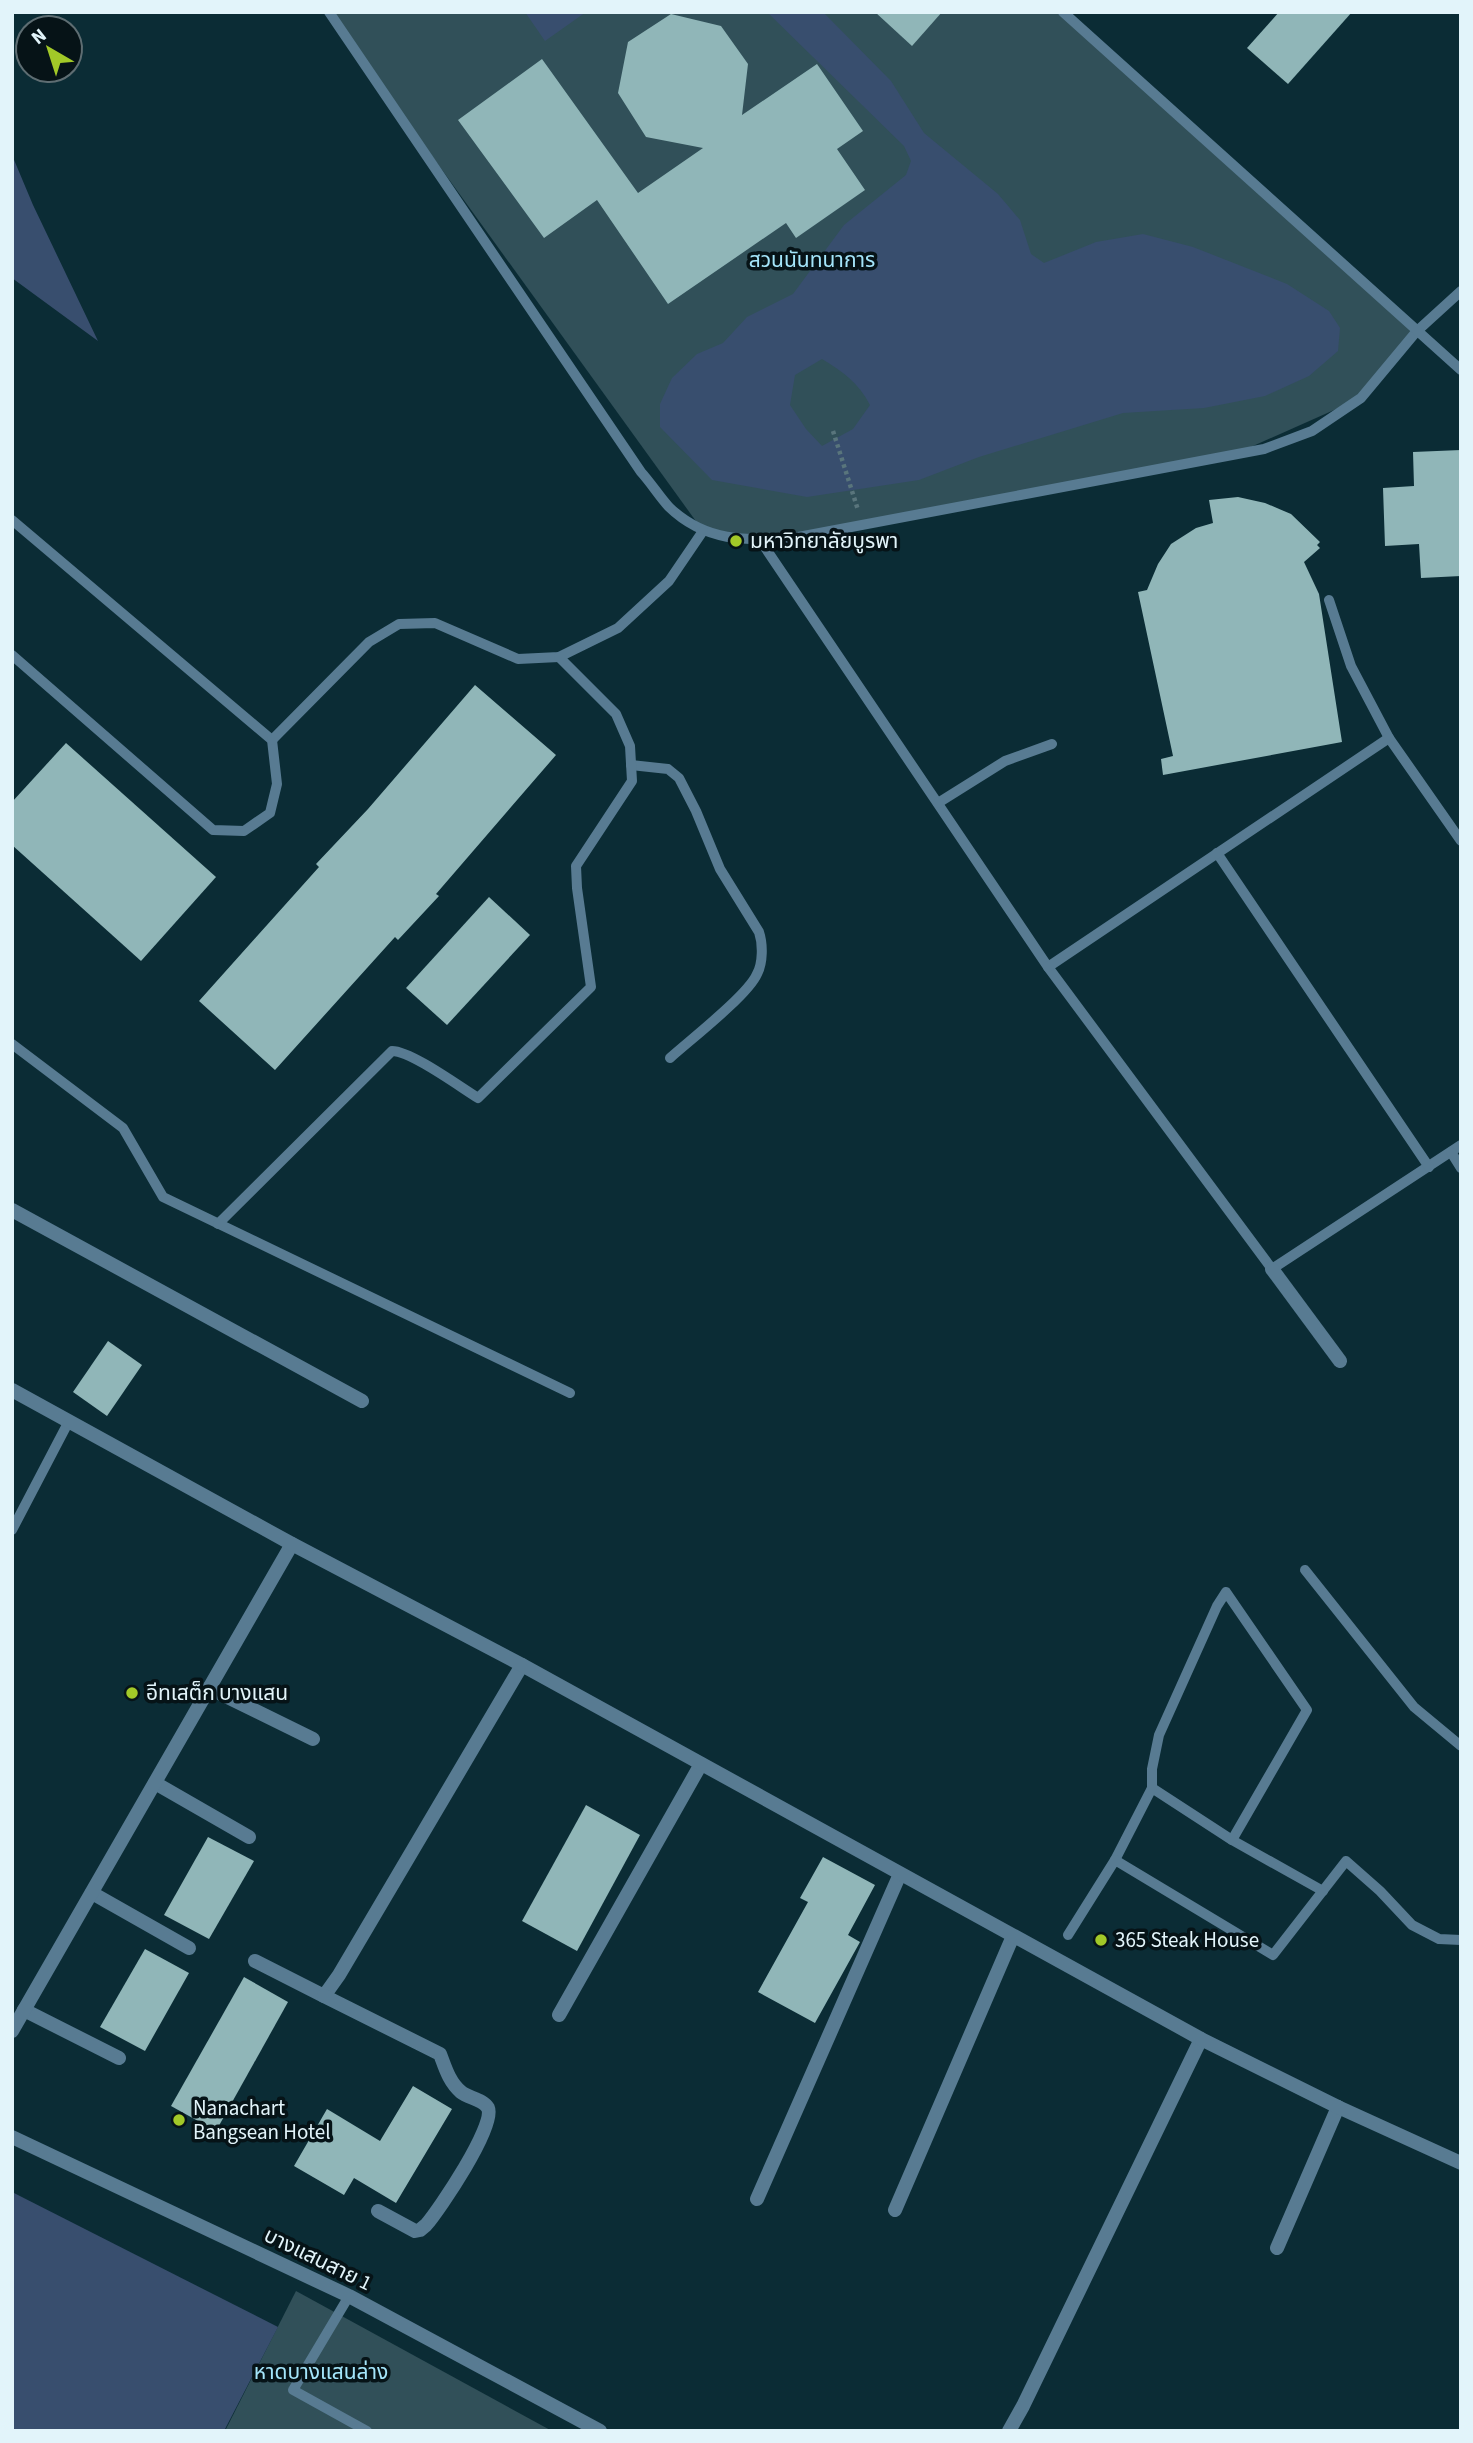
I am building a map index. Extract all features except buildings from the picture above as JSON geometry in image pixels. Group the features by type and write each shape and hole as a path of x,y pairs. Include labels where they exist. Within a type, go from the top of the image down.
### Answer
{"street":[{"path":"12,1210 362,1401"},
{"path":"1272,1269 1340,1361"},
{"path":"12,1390 292,1544 522,1665 1201,2039 1338,2107 1461,2163"},
{"path":"12,2031 292,1544"},
{"path":"324,1996 522,1665"},
{"path":"209,1688 313,1739"},
{"path":"559,2015 701,1764"},
{"path":"155,1783 249,1838"},
{"path":"757,2199 900,1874"},
{"path":"92,1894 188,1948"},
{"path":"895,2210 1013,1936"},
{"path":"256,1961 440,2054 451,2081 461,2093 484,2103 488,2109 489,2116 483,2133 460,2177 426,2225 415,2231 378,2211"},
{"path":"24,2010 118,2058"},
{"path":"1009,2431 1201,2039"},
{"path":"1277,2248 1338,2107"},
{"name":"บางแสนสาย 1","path":"12,2137 349,2296 600,2431"}],"lane":[{"path":"328,12 641,472 670,507 703,531 743,541 793,538 1264,449 1312,430 1361,398 1416,332 1461,291"},
{"path":"1063,12 1461,370"},
{"path":"12,520 272,740 277,783 270,813 244,831 213,831 12,655"},
{"path":"272,740 369,642 399,624 435,623 518,659 559,657 618,628 669,582 703,531"},
{"path":"760,540 1048,967 1272,1269 1456,1148 1461,1168"},
{"path":"1329,600 1351,666 1389,738 1461,841"},
{"path":"218,1224 392,1051 419,1061 478,1098 592,987 576,866 632,781 630,746 616,714 559,657"},
{"path":"1048,967 1389,738"},
{"path":"938,803 1005,761 1052,744"},
{"path":"631,765 668,769 679,778 720,869 760,932 763,943 757,975 738,997 670,1058"},
{"path":"1217,853 1429,1167"},
{"path":"12,1044 124,1128 163,1197 570,1393"},
{"path":"12,1530 69,1422"},
{"path":"1306,1570 1414,1707 1461,1746"},
{"path":"1068,1935 1115,1860 1152,1788 1152,1769 1159,1735 1217,1606 1226,1592 1307,1710 1232,1840"},
{"path":"1152,1788 1232,1840 1322,1891"},
{"path":"1115,1860 1273,1955 1346,1861 1412,1924 1439,1939 1461,1940"},
{"path":"349,2296 293,2390 367,2431"}],"path":[{"path":"833,431 853,494"}],"green space":[{"name":"สวนนันทนาการ","path":"328,12 1063,12 1416,332 1361,398 1235,454 793,538 703,531"},
{"name":"หาดบางแสนล่าง","path":"296,2291 552,2431 225,2431"}],"water":[{"path":"525,12 586,12 545,41"},
{"path":"767,12 823,12 891,81 924,133 998,194 1020,220 1031,254 1044,263 1096,242 1143,234 1193,247 1287,284 1329,311 1340,328 1338,351 1309,376 1265,396 1204,408 1123,413 979,457 919,480 807,497 712,480 660,427 660,404 672,378 697,354 723,343 747,317 793,294 844,225 906,175 911,161 904,146","holes":["822,359 855,384 870,405 853,429 822,446 806,429 790,405 795,375"]},
{"path":"12,155 33,205 98,341 12,278"},
{"path":"12,2192 278,2327 224,2431 12,2431"}],"place":[{"name":"มหาวิทยาลัยบูรพา","path":"736,541"},
{"name":"อีทเสต็ก บางแสน","path":"132,1693"},
{"name":"365 Steak House","path":"1101,1940"},
{"name":"Nanachart Bangsean Hotel","path":"179,2120"}]}
